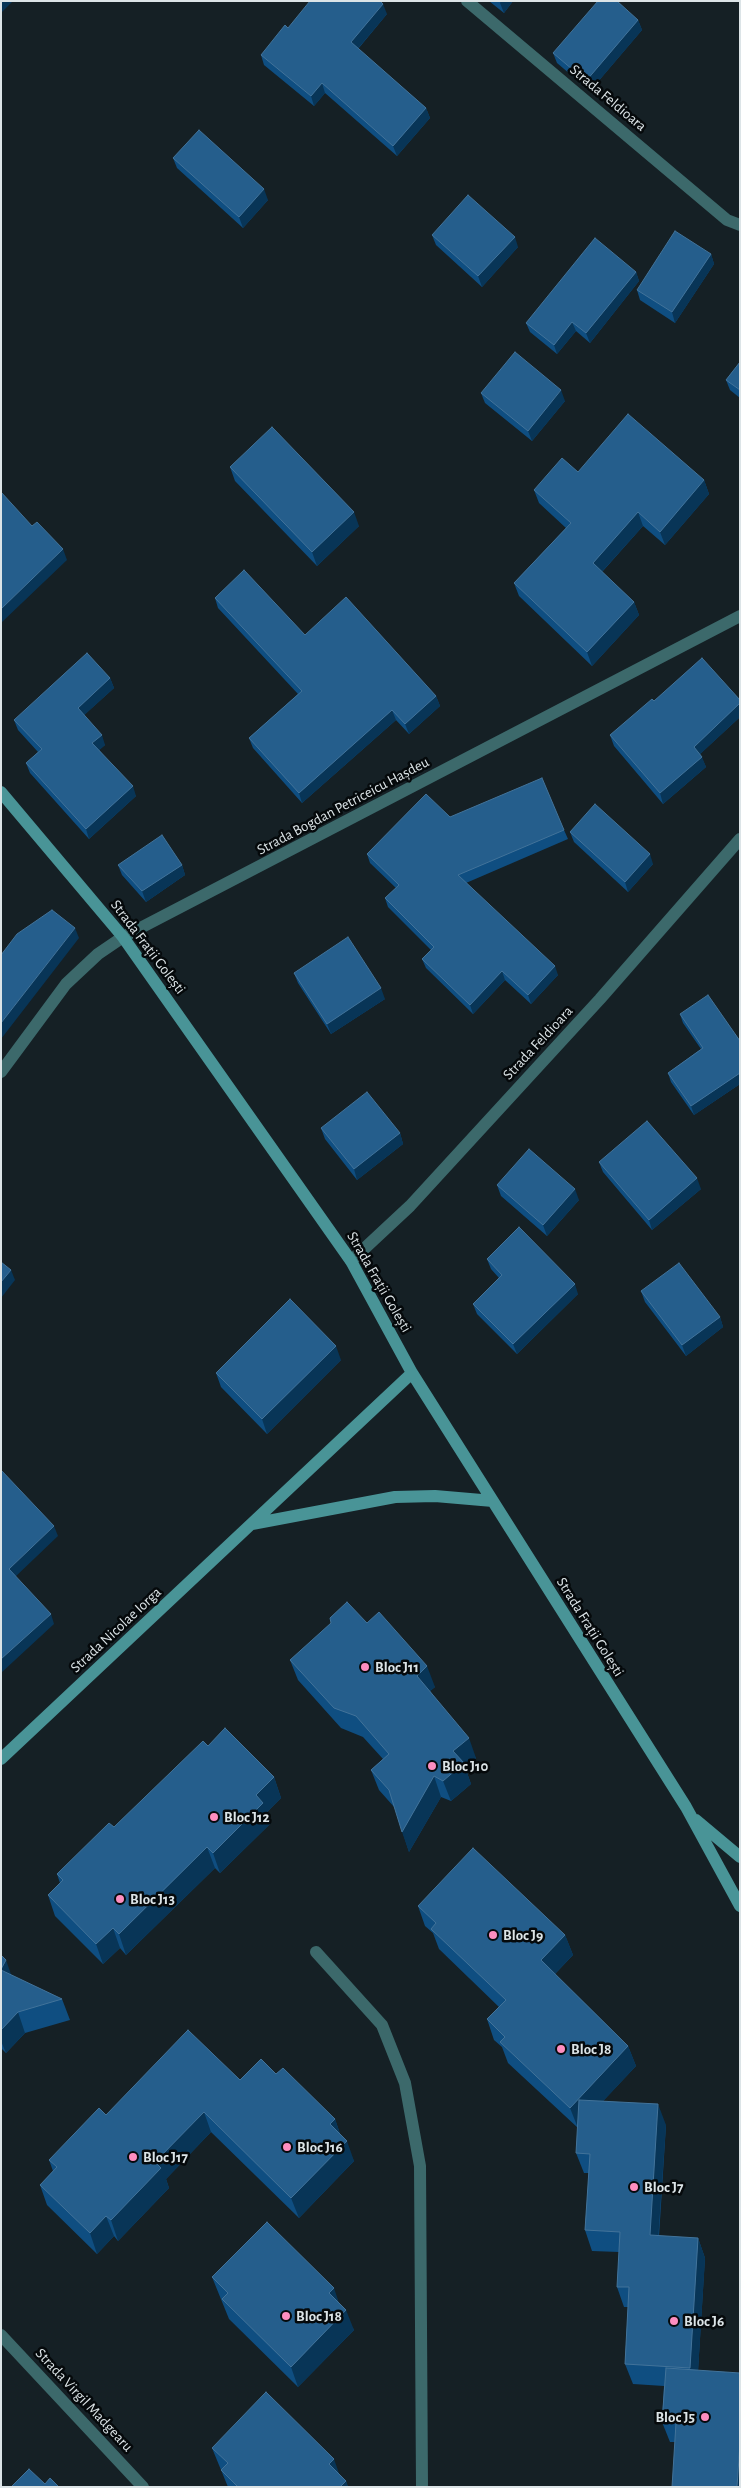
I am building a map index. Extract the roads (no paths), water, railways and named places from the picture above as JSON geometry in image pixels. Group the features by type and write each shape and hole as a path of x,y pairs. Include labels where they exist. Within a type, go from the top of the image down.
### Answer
{"street":[{"name":"Strada Feldioara","path":"467,1 740,231"},
{"name":"Strada Feldioara","path":"728,220 740,225"},
{"name":"Strada Bogdan Petriceicu Hașdeu","path":"1,1072 66,984 98,954 123,937 213,892 740,616"},
{"name":"Strada Frații Golești","path":"1,792 123,937 351,1261 412,1373 690,1815 740,1906"},
{"name":"Strada Feldioara","path":"351,1261 410,1206 600,1000 740,839"},
{"name":"Strada Nicolae Iorga","path":"1,1759 412,1373"},
{"path":"252,1524 395,1498 435,1496 492,1500"},
{"name":"Strada Frații Golești","path":"690,1815 740,1857"},
{"path":"316,1952 382,2025 405,2083 420,2166 422,2487"},
{"name":"Strada Virgil Madgearu","path":"1,2336 143,2487"}],"place":[{"name":"Bloc J11","path":"365,1667"},
{"name":"Bloc J10","path":"432,1766"},
{"name":"Bloc J12","path":"214,1817"},
{"name":"Bloc J13","path":"120,1899"},
{"name":"Bloc J9","path":"493,1935"},
{"name":"Bloc J8","path":"561,2049"},
{"name":"Bloc J16","path":"287,2147"},
{"name":"Bloc J17","path":"133,2157"},
{"name":"Bloc J7","path":"634,2187"},
{"name":"Bloc J18","path":"286,2316"},
{"name":"Bloc J6","path":"674,2321"},
{"name":"Bloc J5","path":"705,2417"}]}
